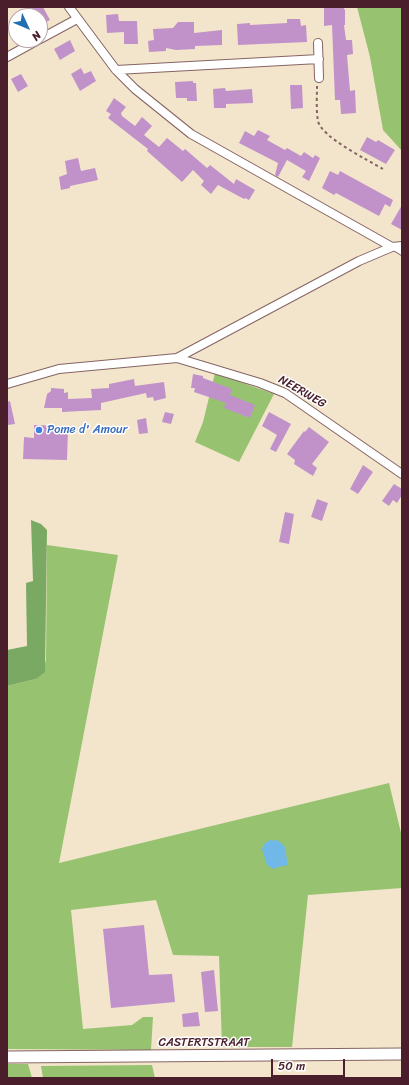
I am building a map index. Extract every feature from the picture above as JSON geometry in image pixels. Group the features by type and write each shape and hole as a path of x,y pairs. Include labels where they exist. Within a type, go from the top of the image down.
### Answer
{"main road":[{"name":"CASTERTSTRAAT","path":"7,1057 402,1054"}],"street":[{"path":"69,7 116,70 135,89 191,134 392,247"},
{"path":"48,34 78,19"},
{"path":"318,43 319,78"},
{"path":"7,57 23,48"},
{"path":"116,70 319,59"},
{"name":"NEERWEG","path":"176,358 359,261 392,247 402,246"},
{"name":"NEERWEG","path":"7,384 59,369 176,358 260,383 285,393 402,474"}],"lane":[{"path":"392,247 402,253"}],"path":[{"path":"319,78 318,122 322,130 383,169"}],"green space":[{"path":"357,7 402,7 402,151 383,130 370,57"},
{"path":"215,373 274,394 239,462 195,442 203,422"},
{"path":"31,520 41,524 47,530 45,672 36,679 7,686 7,650 27,646 26,583 33,581"},
{"path":"47,545 118,555 59,863 389,783 402,837 402,888 308,895 292,1047 222,1047 219,956 173,955 156,900 71,910 83,1029 132,1025 143,1017 153,1017 151,1050 7,1049 7,686 36,679 46,661"},
{"path":"7,1064 28,1064 32,1078 7,1078"},
{"path":"152,1065 155,1078 43,1078 41,1066"}],"water":[{"path":"270,840 279,841 285,847 288,867 285,865 273,869 267,865 262,849 264,844"}],"building":[{"path":"31,7 44,8 32,8"},
{"path":"324,7 343,7 345,10 344,25 346,40 352,40 353,54 347,55 350,91 355,90 356,113 341,114 340,100 335,100 332,25 324,26"},
{"path":"118,14 119,21 137,21 138,44 124,44 124,32 107,33 106,15"},
{"path":"287,19 300,19 301,26 306,25 307,42 238,45 237,24 250,23 250,25 287,23"},
{"path":"178,22 194,22 194,33 222,30 222,45 195,46 195,49 176,50 166,48 166,51 149,52 148,41 154,40 153,29 173,28"},
{"path":"70,40 75,51 60,60 54,49"},
{"path":"81,68 84,74 91,71 96,81 80,91 71,74"},
{"path":"21,74 28,86 18,92 11,79"},
{"path":"193,81 193,83 196,83 197,101 187,101 187,98 176,98 175,82"},
{"path":"290,85 302,85 303,108 291,109"},
{"path":"225,88 226,91 252,89 253,103 226,104 226,108 214,108 213,89"},
{"path":"114,98 126,107 121,113 122,116 135,126 142,117 152,126 144,135 159,147 167,138 183,151 185,149 207,168 210,165 234,184 236,179 255,190 249,200 244,199 218,185 211,194 201,185 204,181 193,170 182,182 147,151 148,149 108,118 111,114 106,111"},
{"path":"258,130 270,136 267,140 285,150 287,148 301,156 304,152 313,158 315,155 320,158 309,181 302,177 306,171 287,160 278,177 275,175 278,163 239,143 245,131 254,136"},
{"path":"367,137 376,142 378,140 395,150 386,164 360,150"},
{"path":"78,158 81,171 95,168 98,180 70,186 70,188 61,190 59,177 67,174 65,161"},
{"path":"330,171 338,175 340,171 393,200 390,207 385,204 379,216 336,193 334,195 322,188"},
{"path":"402,205 402,230 391,224"},
{"path":"193,374 203,376 203,378 232,389 230,395 255,405 250,418 224,408 226,403 194,392 195,388 191,388"},
{"path":"134,379 135,386 164,382 166,398 154,401 153,397 147,398 146,393 101,403 101,410 62,412 62,408 44,408 47,394 51,391 51,388 64,389 64,393 68,392 68,399 92,398 91,389 109,388 109,384"},
{"path":"10,401 15,424 7,425 7,402"},
{"path":"165,412 174,414 171,424 162,422"},
{"path":"269,412 291,424 276,452 270,449 277,435 262,426"},
{"path":"146,418 148,433 139,434 137,420"},
{"path":"34,425 62,426 62,431 68,431 67,460 23,459 24,437 34,438"},
{"path":"309,427 329,442 312,464 317,468 313,476 294,464 295,460 287,454 304,431 305,432"},
{"path":"363,465 373,472 358,494 350,489"},
{"path":"394,484 402,489 402,495 397,503 393,500 389,506 382,501"},
{"path":"317,499 328,503 322,521 311,517"},
{"path":"285,512 294,514 289,544 279,542"},
{"path":"144,925 149,975 172,974 175,1002 111,1008 103,929"},
{"path":"214,970 218,1011 205,1012 201,972"},
{"path":"198,1012 200,1026 183,1027 182,1014"}],"place":[{"name":"Pome d' Amour","path":"39,430"}]}
